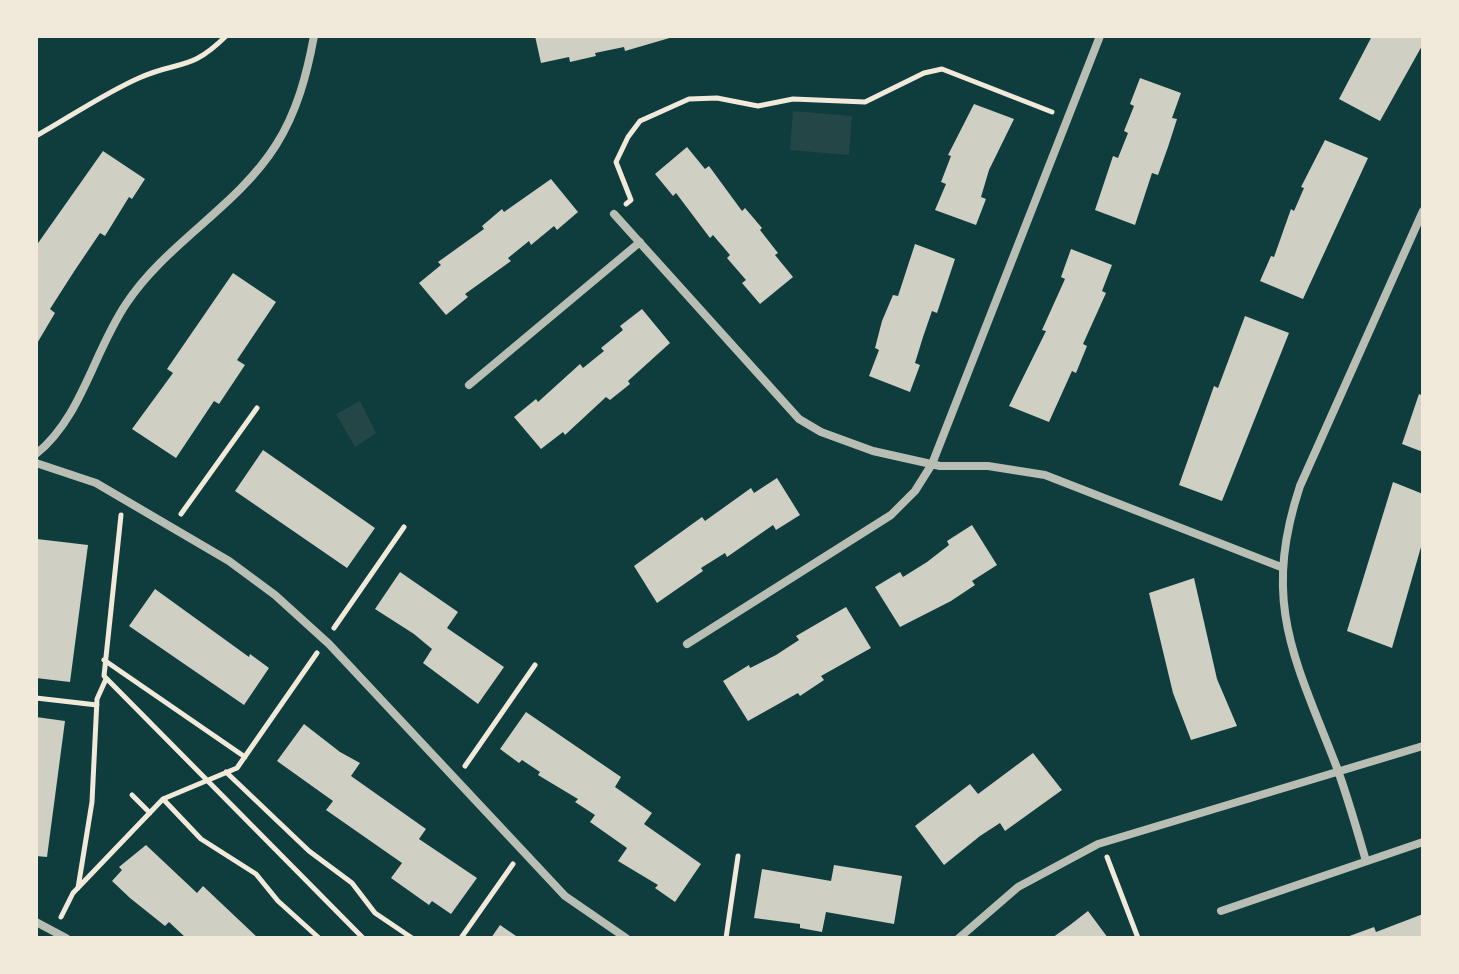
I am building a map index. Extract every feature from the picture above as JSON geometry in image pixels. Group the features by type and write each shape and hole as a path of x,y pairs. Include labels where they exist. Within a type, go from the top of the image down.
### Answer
{"street":[{"path":"36,454 55,439 71,416 102,342 127,301 159,264 253,174 276,146 293,114 314,36"},
{"path":"687,644 891,515 915,491 932,464 1100,36"},
{"path":"1366,861 1338,770 1304,688 1287,632 1281,567 1300,486 1423,211"},
{"path":"614,214 799,419 821,432 873,451 932,464 988,466 1045,475 1281,567"},
{"path":"469,385 640,242"},
{"path":"36,463 96,483 229,561 263,586 325,641 565,896 626,938"},
{"path":"959,938 1018,887 1061,861 1102,843 1423,746"},
{"path":"1221,911 1423,842"},
{"path":"36,922 66,938"}],"path":[{"path":"36,136 138,78 188,66 210,52 226,36"},
{"path":"614,214 631,200 616,162 634,128 667,107 697,98 751,106 793,99 865,102 924,73 942,69 1068,117"},
{"path":"172,528 257,408"},
{"path":"78,889 92,802 97,705 99,690 106,679 104,659 123,499"},
{"path":"55,932 71,896 163,799 237,768 404,527"},
{"path":"104,659 245,757"},
{"path":"456,780 535,665"},
{"path":"106,679 363,938"},
{"path":"36,698 97,705"},
{"path":"226,772 309,851 352,883 375,913 412,938"},
{"path":"132,795 150,813"},
{"path":"163,799 201,839 256,874 278,901 319,938"},
{"path":"1102,843 1138,938"},
{"path":"461,938 523,850"},
{"path":"726,938 738,856"}],"shaded area":[{"path":"793,111 852,116 849,155 790,150"},
{"path":"360,401 376,433 355,447 336,414"}],"building":[{"path":"535,36 673,37 625,51 624,47 595,53 596,56 570,62 569,57 541,63"},
{"path":"1372,36 1423,36 1423,44 1380,121 1339,99"},
{"path":"1140,78 1181,93 1172,118 1177,119 1168,147 1158,175 1152,173 1135,225 1095,210 1113,156 1118,158 1128,133 1124,131"},
{"path":"974,104 1014,119 989,170 981,197 986,199 976,225 935,210 946,184 941,182 951,156 948,155"},
{"path":"1325,140 1368,158 1303,299 1260,281 1271,256 1274,257 1291,209 1294,211 1304,188 1301,187"},
{"path":"687,147 705,169 709,166 742,211 745,208 762,228 760,230 778,253 775,255 793,277 760,304 742,283 746,280 727,258 730,255 713,235 710,238 676,193 673,196 655,174"},
{"path":"103,151 145,179 132,199 129,197 105,236 100,233 75,270 50,309 55,313 36,345 36,246"},
{"path":"551,179 578,212 557,230 554,226 531,245 529,241 508,258 511,261 465,294 468,297 446,315 419,283 441,265 438,262 484,229 482,226 502,209 504,212"},
{"path":"915,244 955,259 937,313 932,311 923,337 915,363 920,365 910,392 869,376 879,350 875,348 882,321 893,295 898,296"},
{"path":"1071,249 1112,265 1102,291 1106,293 1083,344 1087,346 1049,422 1009,406 1046,331 1042,330 1065,279 1061,277"},
{"path":"233,273 276,302 237,360 245,365 219,404 214,401 176,458 132,429 173,373 167,369"},
{"path":"642,309 670,343 628,381 630,384 610,400 606,397 565,435 563,432 541,449 514,417 536,399 538,402 580,364 583,368 604,351 601,348 623,330 620,326"},
{"path":"1245,316 1289,333 1222,501 1179,485 1214,386 1218,388"},
{"path":"1419,394 1423,396 1423,452 1402,444"},
{"path":"263,450 375,528 347,568 235,491"},
{"path":"777,478 800,515 776,530 773,525 727,557 725,553 657,603 634,566 702,517 705,521 751,488 754,493"},
{"path":"1393,482 1423,494 1423,540 1392,648 1347,631"},
{"path":"972,525 997,565 972,581 975,585 951,601 900,627 875,587 900,572 903,577 927,562 949,545 947,541"},
{"path":"37,539 88,545 70,682 36,678"},
{"path":"400,572 458,612 447,628 504,667 478,704 423,663 432,649 375,609"},
{"path":"1194,578 1217,679 1237,726 1191,740 1173,693 1149,593"},
{"path":"155,589 269,668 244,705 129,626"},
{"path":"846,607 871,648 821,676 824,680 800,696 798,693 748,721 723,681 749,665 750,668 776,655 799,640 796,636"},
{"path":"526,712 621,777 615,787 652,813 644,824 701,864 675,902 655,888 658,885 618,861 627,848 590,822 595,815 575,802 578,799 538,775 540,772 522,760 519,763 500,749"},
{"path":"36,717 65,721 47,857 36,856"},
{"path":"304,724 340,752 360,763 351,776 426,829 419,839 477,878 451,914 432,901 429,905 391,878 402,863 326,810 333,801 277,761"},
{"path":"1033,753 1062,790 1005,831 1000,823 944,865 915,826 970,784 978,794"},
{"path":"146,845 197,893 203,886 258,938 186,938 169,922 165,926 130,898 112,881 122,870 119,867"},
{"path":"834,865 902,876 894,924 826,912 822,932 800,928 800,924 754,918 762,869 831,881"},
{"path":"1088,911 1108,938 1052,938 1070,925"},
{"path":"1423,914 1423,938 1344,938 1374,927 1376,932"},
{"path":"500,925 519,938 491,938"}]}
